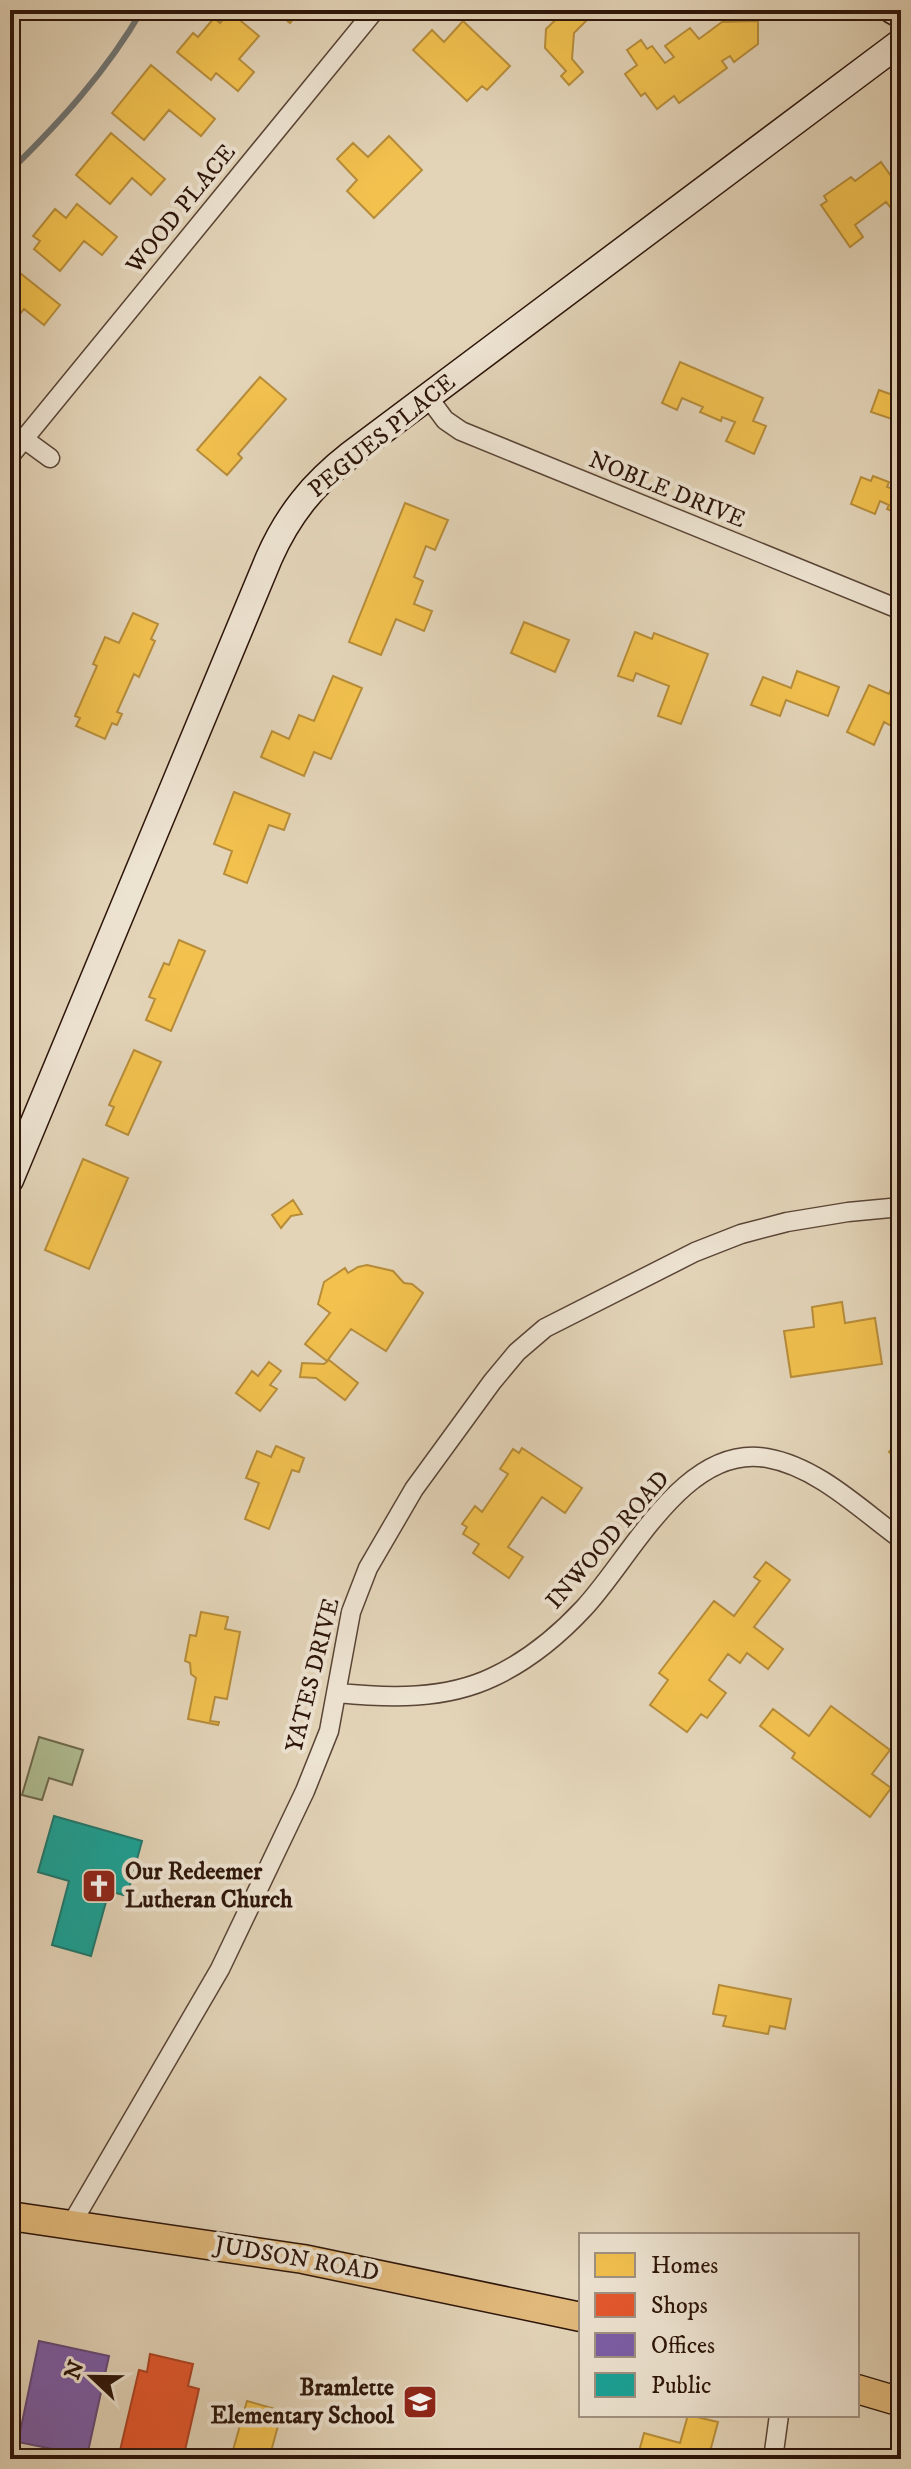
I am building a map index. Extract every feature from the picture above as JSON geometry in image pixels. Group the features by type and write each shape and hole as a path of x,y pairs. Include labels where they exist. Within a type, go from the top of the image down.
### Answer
{"main road":[{"name":"JUDSON ROAD","path":"10,2216 303,2259 579,2317"},
{"path":"859,2390 901,2402"}],"street":[{"name":"WOOD PLACE","path":"10,456 375,10"},
{"path":"892,10 901,15"},
{"name":"PEGUES PLACE","path":"10,1180 284,527 299,503 328,473 901,42"},
{"name":"NOBLE DRIVE","path":"428,397 445,420 461,431 901,610"},
{"path":"24,439 50,458"},
{"name":"YATES DRIVE","path":"72,2223 220,1969 319,1759 338,1693 351,1612 382,1541 414,1489 492,1382 531,1339 566,1317 695,1252 741,1234 787,1222 901,1207"},
{"name":"INWOOD ROAD","path":"338,1693 383,1698 431,1694 491,1679 517,1664 586,1606 680,1491 710,1467 732,1459 751,1456 767,1458 798,1468 828,1485 901,1539"},
{"path":"773,2459 779,2417"}],"green space":[{"path":"39,1737 83,1750 72,1785 49,1778 42,1800 22,1795"}],"building: Homes":[{"path":"274,10 301,10 290,23"},
{"path":"566,10 577,10 587,20 574,33 572,59 583,72 569,85 561,76 566,71 545,48 546,29"},
{"path":"230,12 259,36 239,59 254,72 238,91 216,73 211,80 177,52 193,33 198,37 214,18 220,23"},
{"path":"463,21 510,66 487,90 482,86 467,101 413,50 432,30 444,42"},
{"path":"758,21 758,44 734,62 730,56 722,61 727,68 679,103 674,96 657,109 645,93 641,96 625,74 637,65 627,50 641,40 647,49 652,46 665,63 674,57 665,46 690,28 699,39 722,22"},
{"path":"151,65 215,119 201,136 169,110 144,140 112,113"},
{"path":"111,133 165,179 151,195 132,178 110,204 76,175"},
{"path":"389,136 422,170 374,218 347,191 357,180 337,159 353,143 368,157"},
{"path":"881,162 901,190 901,207 894,212 886,202 855,225 863,237 850,247 821,205 827,201 824,196 851,177 855,181"},
{"path":"77,204 117,237 102,255 84,241 60,271 34,249 40,241 33,236 55,209 66,218"},
{"path":"10,265 60,305 44,325 24,309 10,327"},
{"path":"680,362 763,398 753,421 766,426 754,454 726,441 735,422 722,417 721,421 700,412 703,407 682,398 677,410 662,403"},
{"path":"260,377 286,399 238,454 242,458 227,475 197,450"},
{"path":"879,390 901,398 901,422 871,412"},
{"path":"873,476 889,482 887,487 896,490 901,484 901,515 887,509 889,505 880,501 875,514 851,504 861,477 871,481"},
{"path":"405,503 448,520 435,550 426,546 414,577 423,581 414,604 432,611 424,631 396,619 381,655 349,642"},
{"path":"133,613 158,624 151,639 155,641 139,677 134,674 117,712 122,714 117,725 112,723 105,739 76,726 80,718 75,716 97,666 93,664 105,637 119,643"},
{"path":"524,622 569,640 555,672 511,653"},
{"path":"635,632 652,639 654,633 708,654 681,724 658,716 669,686 636,673 633,681 618,676"},
{"path":"797,671 839,687 828,716 786,700 780,716 751,705 763,677 791,688"},
{"path":"333,676 362,688 331,759 314,752 304,776 261,757 272,731 289,739 299,715 314,721"},
{"path":"897,676 901,678 901,737 891,732 893,727 884,722 874,745 847,732 869,685 889,694"},
{"path":"234,792 290,814 284,830 269,825 247,883 224,874 232,851 214,844"},
{"path":"179,940 205,951 171,1031 146,1020 155,999 149,997 164,963 169,965"},
{"path":"134,1050 161,1062 128,1135 106,1125 114,1107 109,1105"},
{"path":"83,1159 128,1178 89,1269 45,1250"},
{"path":"293,1200 302,1214 291,1216 281,1228 272,1215"},
{"path":"367,1265 393,1271 404,1283 412,1284 423,1293 386,1351 351,1329 327,1361 305,1344 330,1313 318,1304 324,1282 345,1268 348,1273"},
{"path":"842,1302 845,1323 875,1318 882,1364 791,1377 784,1331 814,1327 812,1307"},
{"path":"329,1360 358,1383 345,1400 316,1378 300,1377 302,1363 324,1364"},
{"path":"269,1362 281,1371 270,1385 277,1389 260,1411 236,1393 252,1371 258,1376"},
{"path":"901,1436 901,1461 889,1452"},
{"path":"276,1446 304,1458 299,1472 292,1470 269,1529 245,1519 259,1483 246,1478 257,1451 271,1457"},
{"path":"522,1448 582,1488 565,1513 542,1497 508,1547 523,1557 509,1578 473,1553 479,1544 463,1534 467,1527 462,1524 475,1506 482,1512 508,1474 500,1469 513,1449 519,1453"},
{"path":"766,1562 790,1580 754,1627 783,1649 768,1669 747,1653 740,1663 728,1654 709,1680 726,1693 707,1718 701,1714 687,1732 650,1705 668,1680 659,1673 714,1601 734,1616 760,1581 754,1577"},
{"path":"201,1612 228,1617 225,1629 240,1632 227,1699 215,1697 210,1721 219,1722 218,1725 188,1719 196,1678 191,1674 190,1663 185,1661 190,1635 196,1636"},
{"path":"831,1706 890,1750 872,1774 891,1788 870,1817 792,1758 795,1753 760,1726 773,1709 809,1736"},
{"path":"719,1985 791,1999 785,2029 770,2026 768,2034 723,2026 726,2016 713,2014"},
{"path":"247,2401 282,2411 269,2459 215,2459 217,2453 231,2457"},
{"path":"687,2417 718,2422 708,2459 637,2459 644,2433 680,2443"}],"building: Shops":[{"path":"150,2354 193,2364 188,2386 199,2389 183,2459 118,2459 139,2370 147,2372"}],"building: Offices":[{"path":"39,2341 109,2356 87,2456 18,2442"}],"building: Public":[{"name":"Our Redeemer Lutheran Church","path":"54,1816 142,1841 127,1896 109,1891 91,1956 52,1945 69,1881 38,1872"}],"waterway":[{"path":"10,171 82,95 114,54 142,10"}],"place":[{"name":"Our Redeemer Lutheran Church","path":"99,1886"},
{"name":"Bramlette Elementary School","path":"420,2402"}]}
